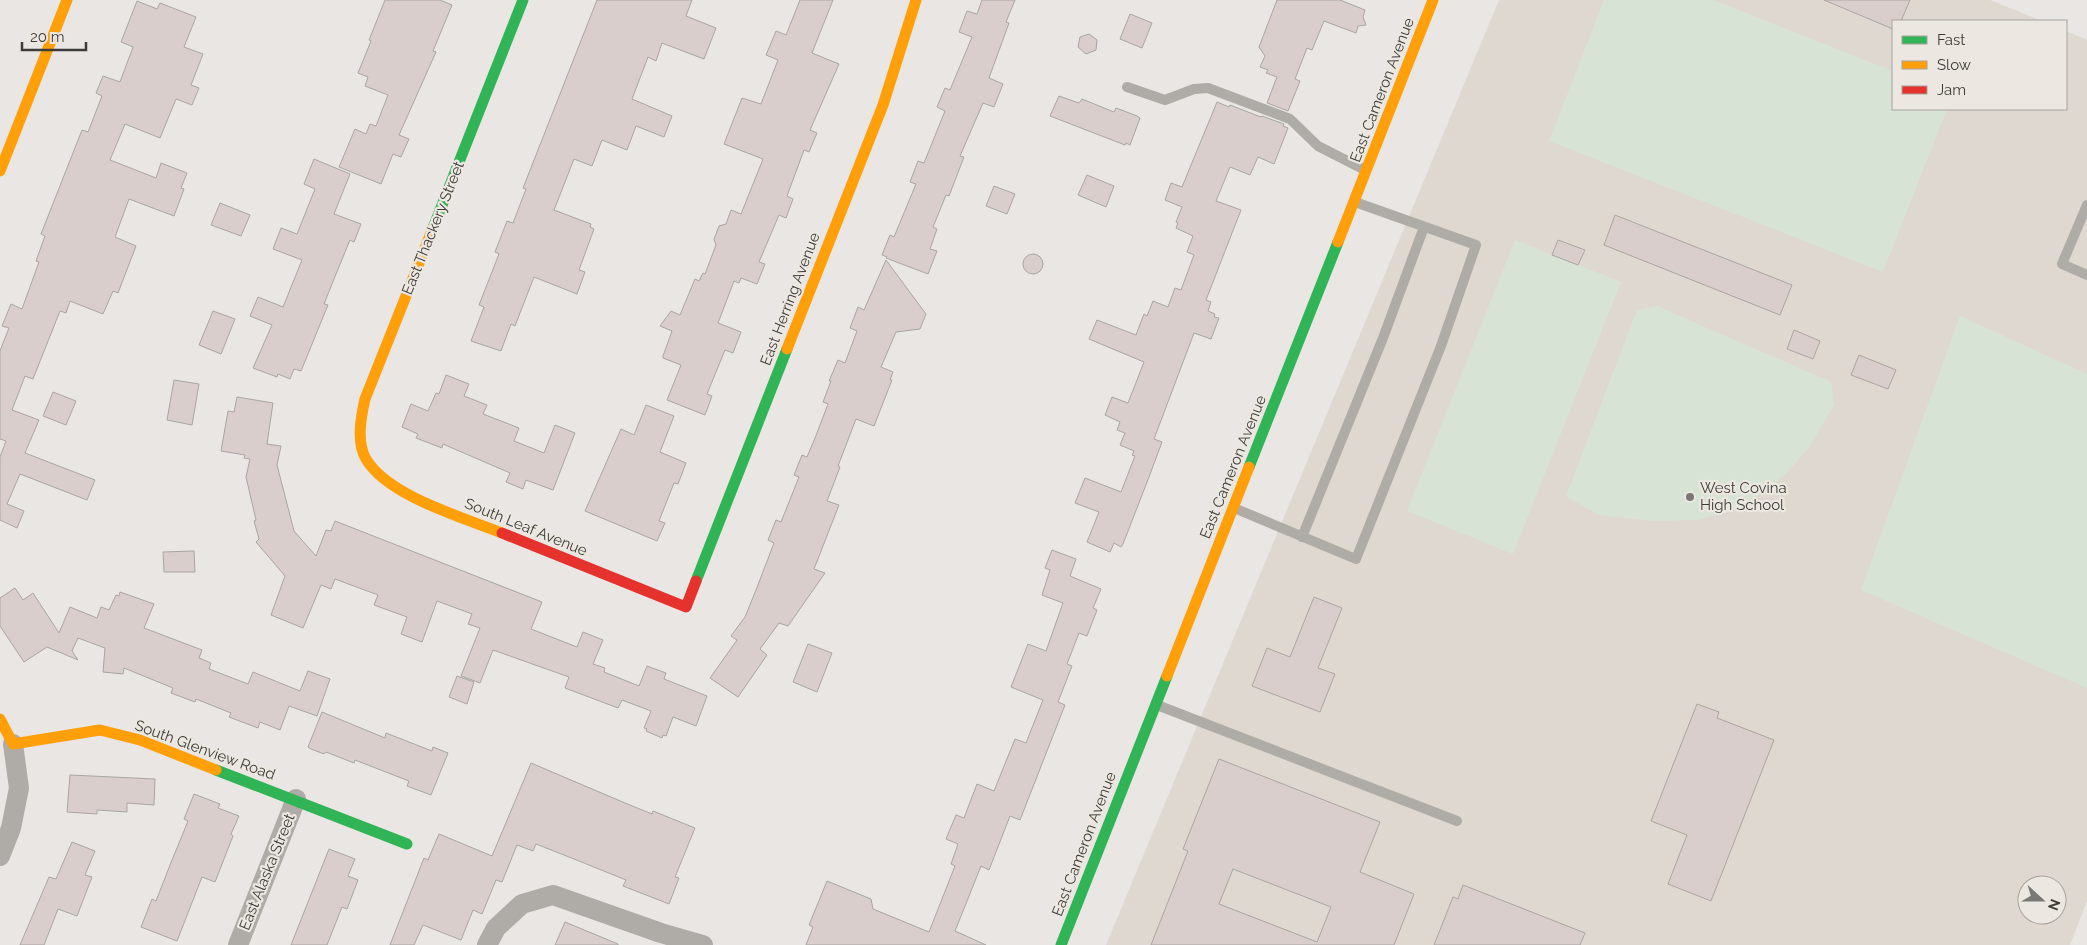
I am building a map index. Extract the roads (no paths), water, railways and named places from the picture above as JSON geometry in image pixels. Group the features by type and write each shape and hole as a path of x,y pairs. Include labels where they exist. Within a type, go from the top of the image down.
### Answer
{"street":[{"path":"0,171 67,0"},
{"name":"East Thackery Street","path":"365,458 359,428 365,399 523,0"},
{"name":"East Herring Avenue","path":"686,607 883,105 916,0"},
{"name":"East Cameron Avenue","path":"1061,945 1433,0"},
{"name":"South Leaf Avenue","path":"365,458 383,479 406,494 686,607"},
{"path":"0,719 13,744 19,788 11,828 0,856"},
{"name":"South Glenview Road","path":"13,744 100,730 140,740 296,799 407,844"},
{"name":"East Alaska Street","path":"238,945 296,799"},
{"path":"486,945 496,928 522,904 554,895 661,933 693,940 703,945"}],"lane":[{"path":"1128,87 1165,100 1194,89 1208,88 1290,119 1318,146 1366,170"},
{"path":"1233,508 1356,559 1442,346 1476,245 1354,202"},
{"path":"2087,205 2062,264 2087,275"},
{"path":"1302,536 1383,338 1424,226"},
{"path":"1155,704 1457,820"}],"place":[{"name":"West Covina High School","path":"1690,497"}]}
